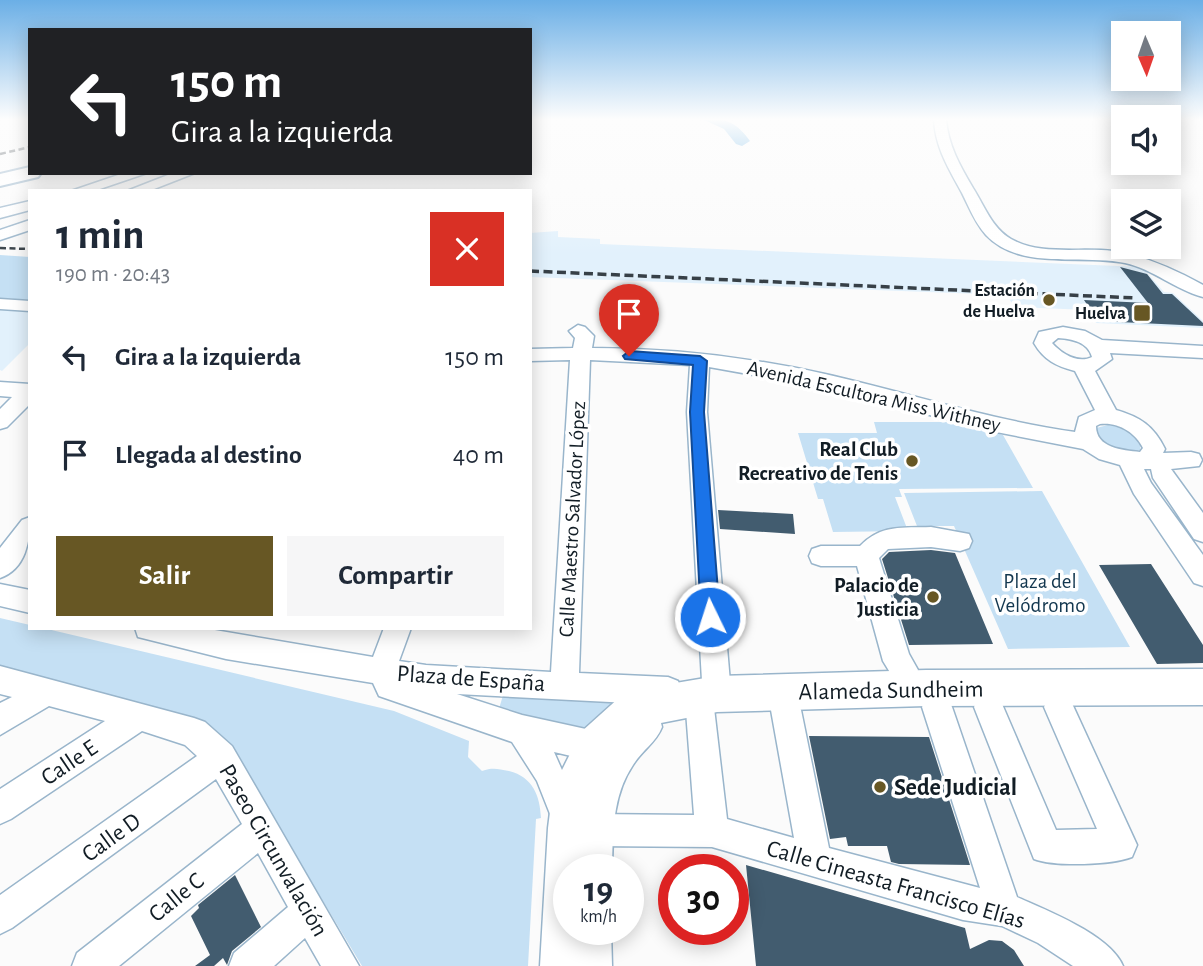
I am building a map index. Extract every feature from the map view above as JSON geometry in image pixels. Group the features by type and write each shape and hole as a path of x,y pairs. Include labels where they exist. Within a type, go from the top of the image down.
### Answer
{"highway":[{"path":"0,170 28,164"},
{"path":"0,180 28,173"}],"main road":[{"name":"Alameda Sundheim","path":"603,752 634,709 913,688 1203,687"},
{"name":"Alameda Sundheim","path":"709,702 786,710 1203,705"},
{"path":"564,966 584,842 600,781 603,752"},
{"path":"587,966 588,945"}],"street":[{"path":"954,164 994,235 1023,249 1042,253 1086,253 1125,258 1160,270 1203,292"},
{"path":"85,189 133,175"},
{"path":"140,189 182,175"},
{"path":"0,213 28,206"},
{"path":"0,235 28,226"},
{"path":"0,304 28,306"},
{"path":"1100,352 1099,363 1082,366 1052,356 1043,343 1046,336 1056,332 1072,333 1087,338 1100,352 1121,356 1203,361"},
{"name":"Avenida Escultora Miss Withney","path":"532,354 580,342 787,373 1047,437 1090,442"},
{"name":"Calle Maestro Salvador López","path":"564,685 580,342"},
{"path":"1100,352 1203,352"},
{"path":"700,361 697,412 712,831"},
{"path":"1082,366 1109,416"},
{"path":"0,390 25,391"},
{"path":"0,422 25,391"},
{"path":"1099,416 1109,416 1130,423 1197,461 1146,464 1109,455 1090,442 1085,435 1086,422 1099,416"},
{"path":"1147,435 1154,449 1146,464 1142,488 1203,575"},
{"path":"1146,464 1203,532"},
{"path":"0,566 28,530"},
{"path":"821,556 866,556 880,541 886,539 931,537 960,541"},
{"path":"866,556 897,661 904,670"},
{"path":"0,595 28,602"},
{"path":"166,630 230,637 381,671 397,630"},
{"name":"Plaza de España","path":"381,671 426,679 564,685 709,702"},
{"name":"Plaza de España","path":"381,671 389,686 522,730 603,752"},
{"name":"Paseo Circunvalación","path":"0,680 194,733 221,757 341,966"},
{"path":"0,720 46,692"},
{"path":"937,707 1004,909"},
{"path":"989,707 1046,847 1120,845 1059,707"},
{"path":"786,710 815,861"},
{"name":"Calle E","path":"0,808 139,716"},
{"path":"522,730 545,763 584,842"},
{"name":"Calle D","path":"0,916 221,757"},
{"name":"Calle C","path":"90,966 262,829"},
{"name":"Calle Cineasta Francisco Elías","path":"584,842 712,831 963,903 1004,909 1051,930 1105,966"},
{"path":"247,966 309,912"}],"shaded area":[{"name":"Estación de Huelva","path":"558,231 558,237 600,239 600,244 1142,267 1164,292 1173,293 1203,321 1203,328 1096,323 1088,310 1014,307 1007,295 532,277 532,233"},
{"path":"0,309 28,311 28,345 0,370"}],"green space":[{"path":"0,255 28,257 28,300 0,298"},
{"name":"Real Club Recreativo de Tenis","path":"874,422 955,422 1003,435 1033,488 899,489 902,497 895,497 908,531 833,532 823,499 818,499 798,433 877,433"},
{"path":"1112,424 1127,429 1141,442 1140,450 1122,452 1097,437 1096,428"},
{"name":"Plaza del Velódromo","path":"1042,491 1130,647 1008,649 954,526 917,526 904,493"},
{"path":"0,618 28,625 28,630 51,630 394,711 469,741 468,757 482,771 495,769 517,774 534,788 539,802 541,818 536,819 528,966 362,966 229,745 212,730 159,708 0,667"},
{"path":"504,692 631,698 592,727 581,729 498,712"}],"building":[{"name":"Estación de Huelva","path":"1120,267 1147,274 1163,294 1172,294 1203,326 1098,321 1084,300 1148,303"},
{"path":"718,510 793,514 795,534 720,529"},
{"name":"Palacio de Justicia","path":"931,550 955,553 993,644 909,645 882,559 889,552"},
{"path":"1151,564 1203,645 1203,663 1157,664 1099,565"},
{"name":"Sede Judicial","path":"809,736 929,737 970,865 899,864 891,862 887,846 848,846 846,837 830,839"},
{"path":"749,866 965,928 970,949 989,940 1002,941 1014,950 1024,966 756,966"},
{"path":"235,875 261,927 232,951 227,965 223,958 214,966 195,966 210,955 191,916 199,908 198,905"}],"railway":[{"path":"0,248 28,249"},
{"path":"532,271 1136,298"}],"place":[{"name":"Estación de Huelva","path":"1049,300"},
{"name":"Huelva","path":"1142,313"},
{"name":"Real Club Recreativo de Tenis","path":"912,461"},
{"name":"Palacio de Justicia","path":"933,597"},
{"name":"Sede Judicial","path":"880,787"}],"route":[{"path":"629,356 700,361 697,412 710,617"}]}
